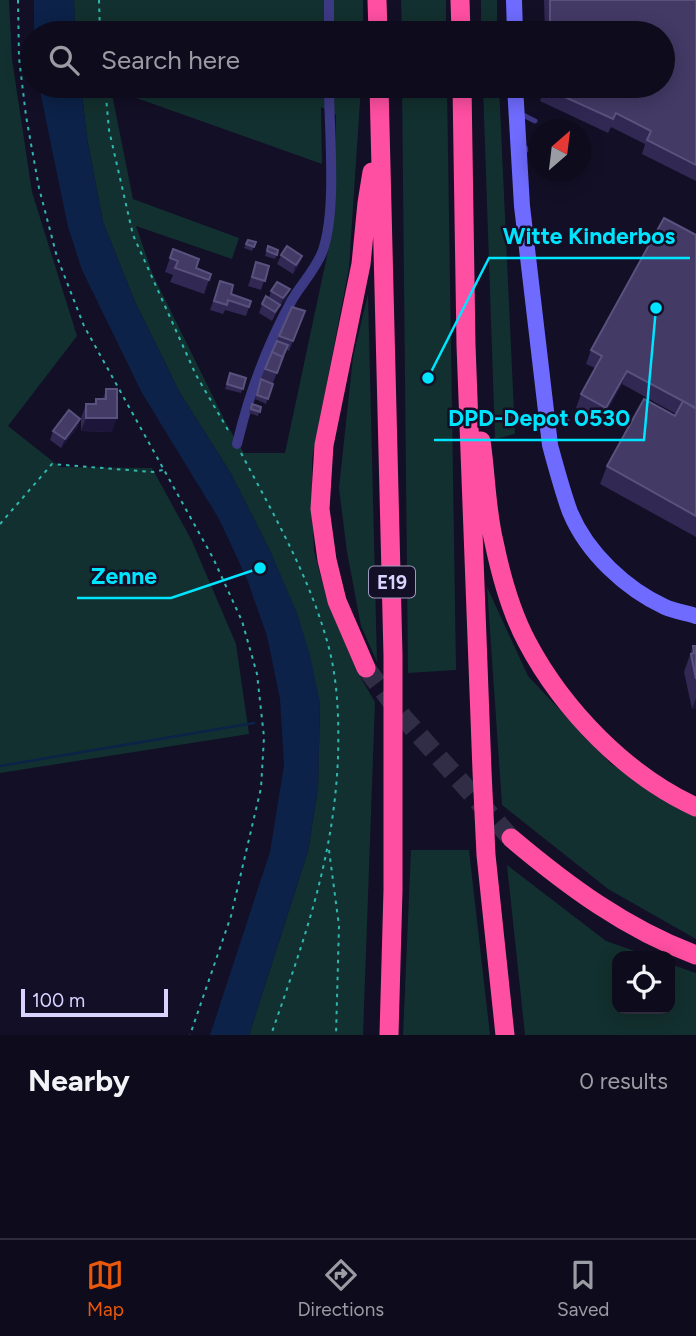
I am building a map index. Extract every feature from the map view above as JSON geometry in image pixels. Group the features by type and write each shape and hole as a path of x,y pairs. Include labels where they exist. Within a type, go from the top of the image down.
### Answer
{"highway":[{"path":"377,0 378,21"},
{"path":"460,0 461,21"},
{"name":"E19","path":"379,98 393,668 393,876 389,1035"},
{"path":"462,98 466,345 486,855 505,1035"},
{"path":"366,668 337,601 327,560 320,509 324,445 361,264 367,203 380,129"},
{"path":"466,345 493,540 510,601 527,642 582,720 618,758 656,785 696,807"},
{"path":"512,838 551,872 614,916 696,955"}],"main road":[{"path":"514,0 515,21"},
{"path":"515,98 522,206 547,422 559,480 572,516 598,556 633,589 666,608 696,617"}],"street":[{"path":"328,0 329,21"},
{"path":"237,444 243,416 275,333 322,252 330,201 329,98"}],"lane":[{"path":"516,112 531,119"},
{"path":"518,144 528,150"},
{"path":"547,422 567,420"}],"path":[{"path":"18,0 21,75"},
{"path":"99,0 100,21"},
{"path":"24,98 39,188 58,257 84,327 213,558 242,621 257,674 264,737 261,788 231,916 190,1035"},
{"path":"105,98 109,130 133,235 196,375 237,444 309,587 330,653 339,719 336,802 323,876 271,1035"},
{"path":"0,524 52,464 153,471 164,469"},
{"path":"328,845 339,926 335,1035"}],"green space":[{"path":"0,0 9,0 12,59 32,192 77,336 8,426 60,467 152,468 192,541 236,644 249,734 0,773"},
{"path":"74,0 363,0 363,21 75,21"},
{"path":"401,0 446,0 446,21 402,21"},
{"path":"481,0 497,0 497,21 481,21"},
{"path":"82,98 113,98 133,199 239,238 232,259 136,226 153,275 228,427 244,453 285,453 331,237 334,216 336,115 321,107 322,164 136,98 360,98 349,268 312,460 312,505 314,551 328,604 358,673 375,702 363,1035 249,1035 308,851 318,788 320,703 273,557 230,472 180,393 135,302 103,222"},
{"path":"402,98 447,98 456,670 408,673"},
{"path":"483,98 500,98 515,434 495,439"},
{"path":"368,294 377,662 361,626 347,552 339,488 353,357"},
{"path":"487,587 528,676 611,764 696,813 696,939 608,889 502,805"},
{"path":"411,850 469,850 490,1035 403,1035"},
{"path":"507,865 606,941 635,951 612,951 612,1014 675,1014 675,966 696,973 696,1035 525,1035"}],"water":[{"path":"34,0 74,0 75,21 34,21"},
{"path":"41,98 82,98 103,222 135,302 180,393 230,472 273,557 297,613 310,655 320,703 318,788 308,851 249,1035 210,1035 270,852 284,765 280,699 267,636 247,579 219,519 142,393 82,270 68,227"}],"building":[{"path":"550,0 696,0 696,165 647,140 651,131 616,113 613,119 567,98 675,98 675,21 550,21"},
{"path":"664,218 696,235 696,408 627,371 606,408 581,394 602,356 591,350"},
{"path":"248,240 256,242 254,247 246,244"},
{"path":"268,246 278,250 277,255 267,251"},
{"path":"287,246 302,256 296,265 281,255"},
{"path":"173,249 199,259 196,268 211,274 209,280 175,268 178,261 170,258"},
{"path":"256,262 269,266 265,281 252,277"},
{"path":"220,281 233,285 231,294 251,301 249,307 228,300 227,305 214,301"},
{"path":"277,282 290,289 283,298 271,291"},
{"path":"266,296 280,305 275,312 262,304"},
{"path":"292,307 305,311 293,341 279,336"},
{"path":"277,341 288,345 283,357 272,352"},
{"path":"272,352 283,357 277,373 265,369"},
{"path":"230,373 246,378 243,389 227,384"},
{"path":"261,379 273,384 268,399 257,395"},
{"path":"106,389 117,389 117,418 86,418 86,404 96,404 96,399 106,399"},
{"path":"644,399 675,416 683,401 696,409 696,516 607,466"},
{"path":"252,404 261,407 260,412 251,409"},
{"path":"69,410 80,419 65,439 53,431"},
{"path":"693,646 696,646 696,679 691,654 694,653"}],"waterway":[{"path":"0,766 254,723"}],"tunnel":[{"path":"366,668 403,717 511,838"}],"place":[{"name":"DPD-Depot 0530","path":"656,308"},
{"name":"Witte Kinderbos","path":"428,378"},
{"name":"Zenne","path":"260,568"}]}
